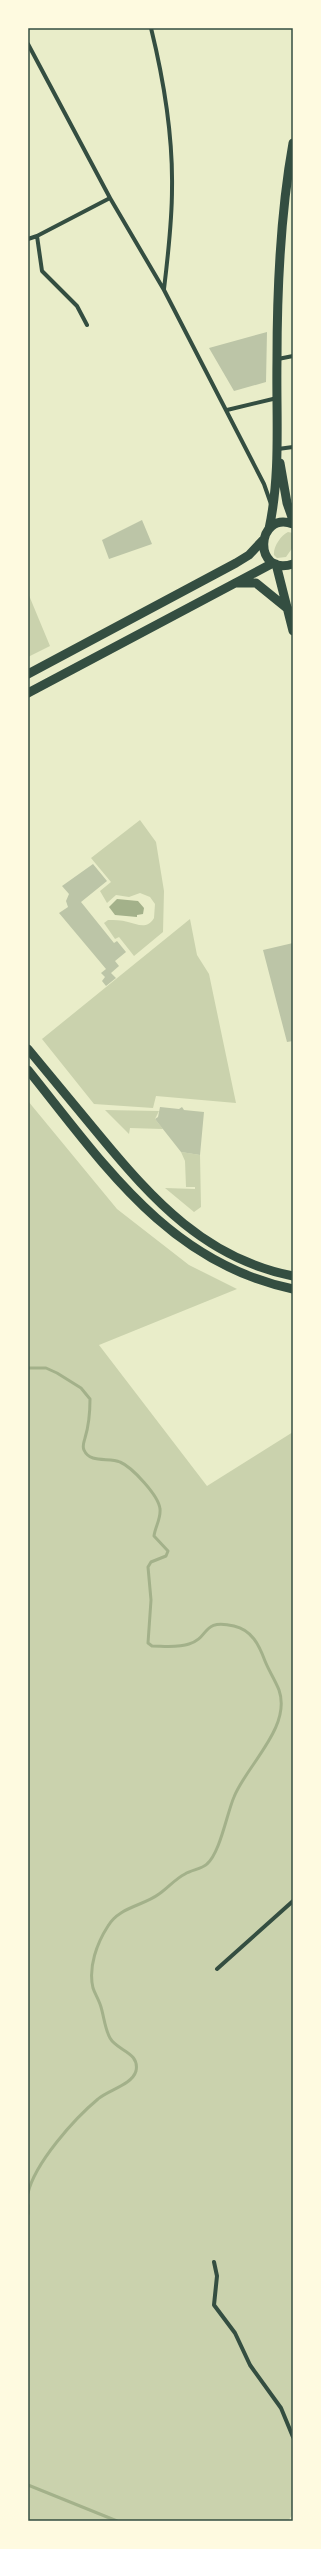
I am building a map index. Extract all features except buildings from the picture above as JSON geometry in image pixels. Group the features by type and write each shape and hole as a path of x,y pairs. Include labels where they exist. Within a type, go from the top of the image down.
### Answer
{"main road":[{"path":"28,674 236,563 249,555 263,540 269,529 273,510 278,449 277,359 280,239 293,143"},
{"path":"278,449 287,503 293,520"},
{"path":"269,529 280,523 293,524"},
{"path":"263,540 264,553 275,564 293,631"},
{"path":"28,693 233,583 275,564 293,564"},
{"path":"233,583 249,581 256,583 287,606"},
{"path":"28,1049 137,1181 164,1208 190,1230 221,1248 253,1263 293,1276"},
{"path":"28,1070 119,1182 162,1226 182,1241 228,1266 252,1277 293,1289"}],"street":[{"path":"151,28 165,89 172,153 172,204 164,290"},
{"path":"28,44 110,198 164,290 264,484 273,510"},
{"path":"28,239 37,236 110,198"},
{"path":"37,236 42,271 77,306 87,325"},
{"path":"277,359 293,356"},
{"path":"227,410 277,398"},
{"path":"278,449 293,447"},
{"path":"217,1969 293,1901"},
{"path":"214,2262 217,2276 214,2305 234,2333 250,2365 281,2408 293,2436"}],"shaded area":[{"path":"288,532 293,533 293,547 286,557 277,558 274,555 276,545"},
{"path":"28,593 50,646 28,657"},
{"path":"140,820 156,842 164,891 163,932 134,956 119,937 115,939 104,923 108,920 113,920 138,925 148,924 154,918 155,904 150,897 140,893 129,897 116,895 107,903 100,891 111,882 91,858"},
{"path":"117,899 138,901 144,908 143,914 137,915 137,917 115,915 109,907"},
{"path":"190,919 197,955 209,974 236,1103 156,1096 153,1108 94,1104 42,1039"},
{"path":"28,1101 117,1209 189,1265 237,1289 99,1345 207,1486 293,1432 293,2514 288,2521 28,2521"},
{"path":"105,1110 159,1111 155,1119 163,1129 130,1128 129,1134"},
{"path":"181,1152 200,1155 201,1207 194,1212 165,1188 195,1189 195,1187 186,1187 185,1161"}],"waterway":[{"path":"28,1368 46,1368 81,1388 90,1399 88,1424 83,1446 84,1450 95,1459 116,1461 125,1465 144,1482 158,1503 160,1516 154,1536 168,1551 166,1556 151,1562 148,1567 151,1600 148,1643 152,1646 180,1646 196,1641 207,1630 216,1625 223,1624 240,1628 246,1631 254,1639 260,1649 279,1690 281,1704 279,1718 274,1732 234,1797 212,1859 205,1866 181,1876 153,1898 118,1915 108,1926 100,1940 94,1956 92,1972 93,1988 100,2004 110,2038 135,2060 136,2071 134,2076 125,2084 98,2099 67,2130 47,2155 32,2181 28,2193"},
{"path":"28,2205 28,2214"},
{"path":"28,2485 117,2521"}]}
